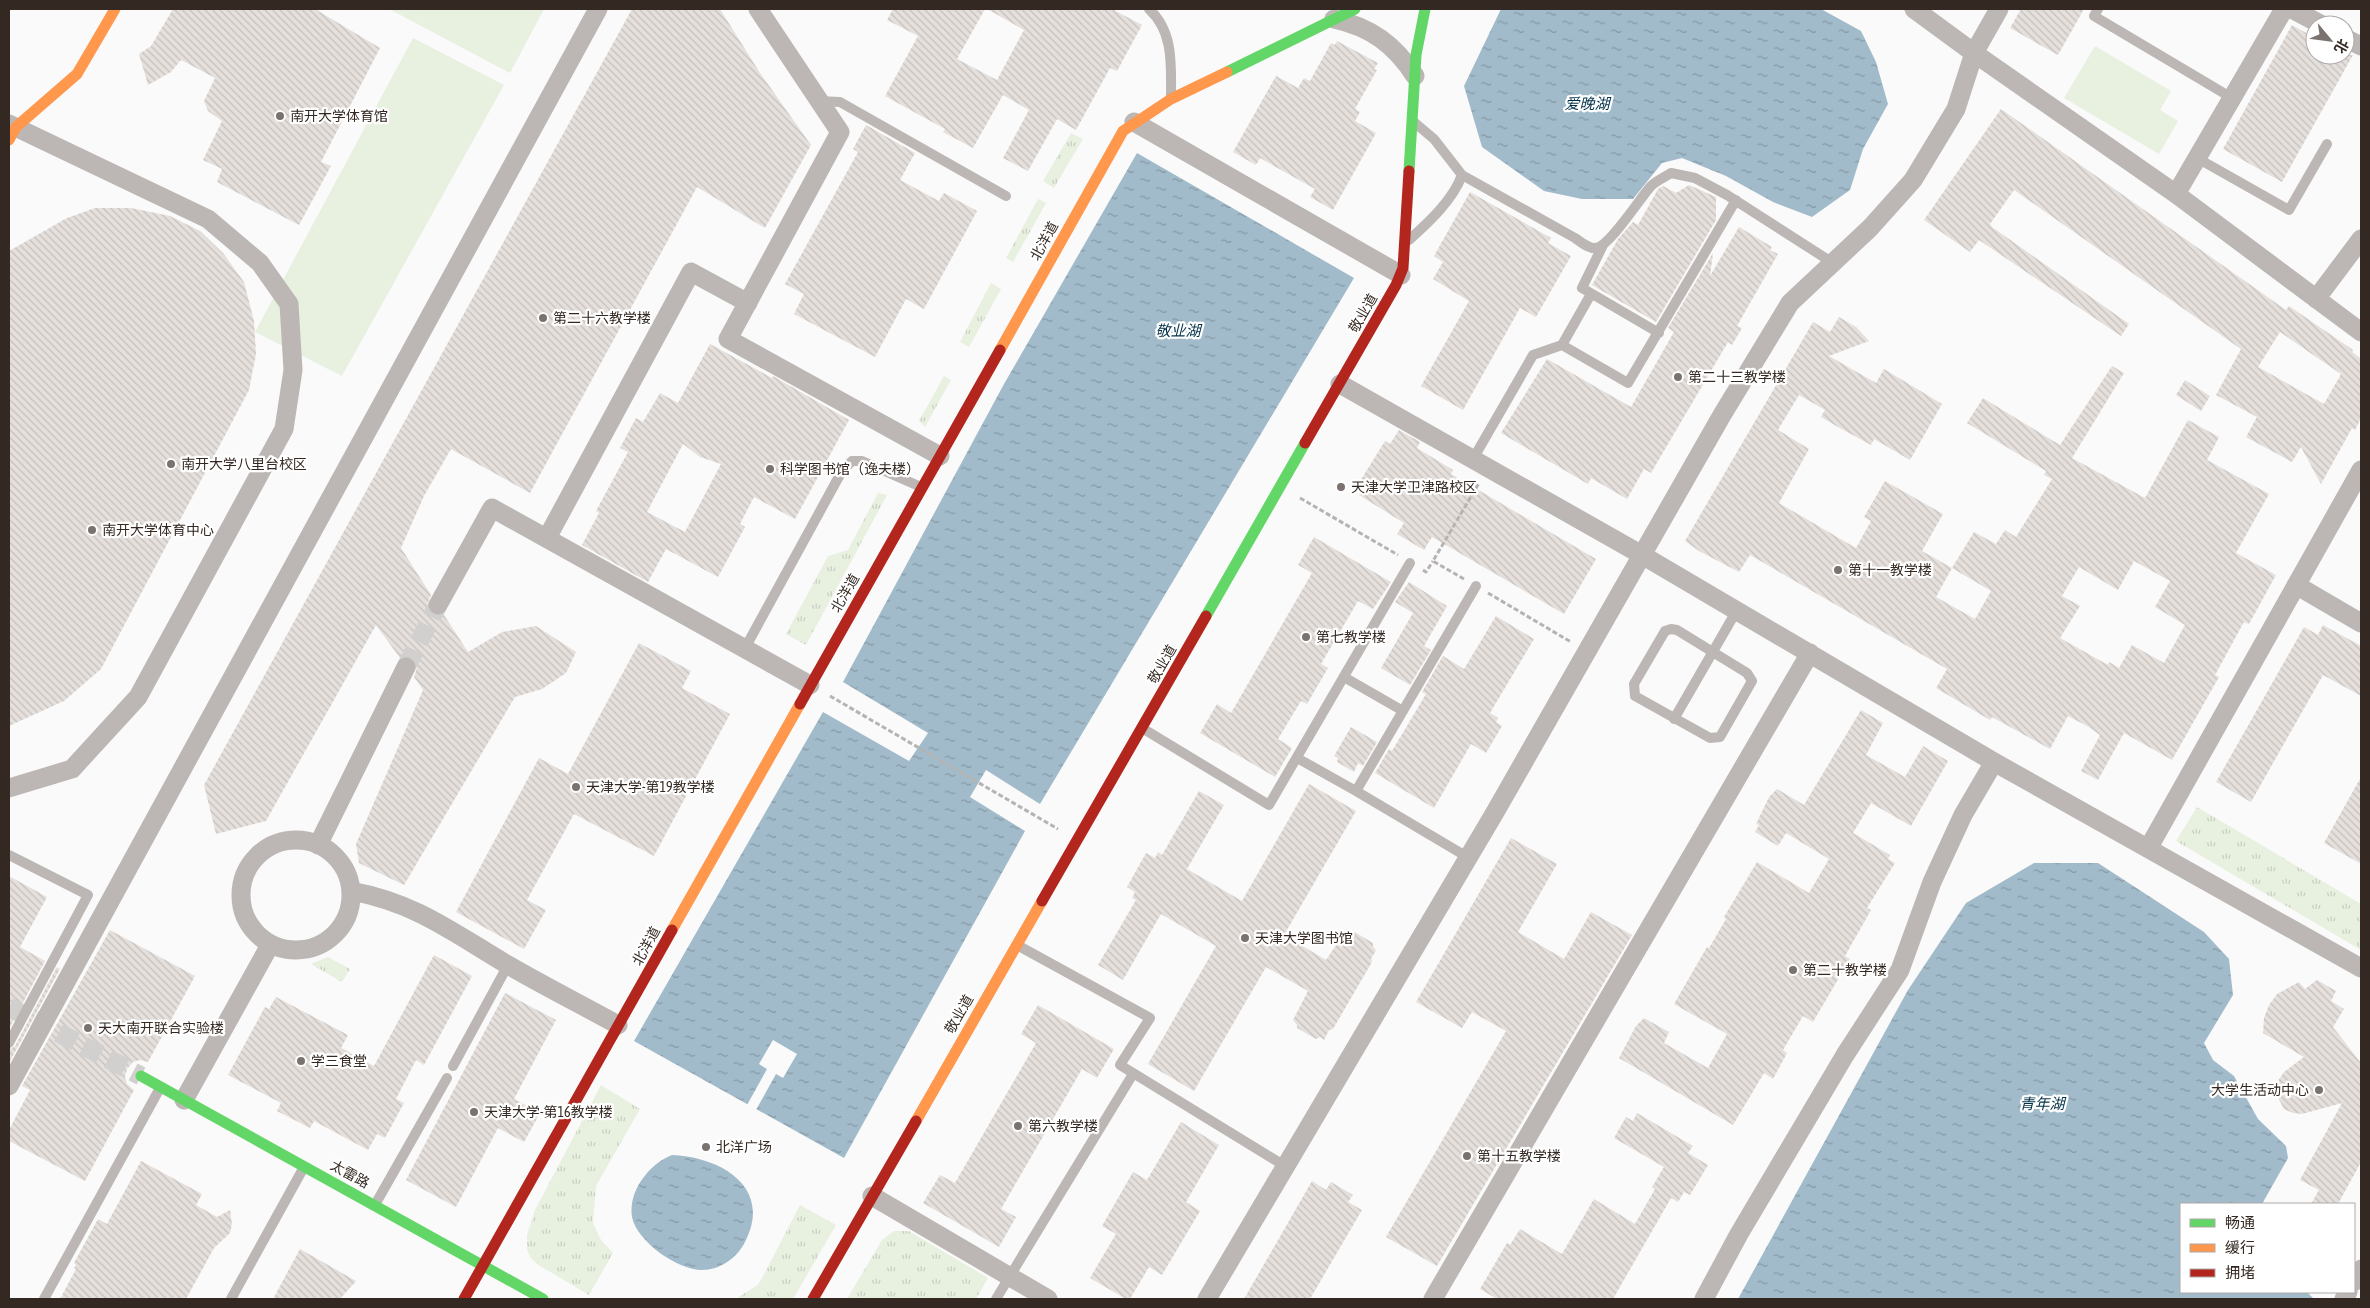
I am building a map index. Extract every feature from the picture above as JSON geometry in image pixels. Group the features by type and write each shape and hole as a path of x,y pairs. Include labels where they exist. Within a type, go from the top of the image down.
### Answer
{"street":[{"path":"9,788 72,769 138,697 284,429 293,370 289,304 260,263 208,220 11,130 77,74 115,9"},
{"path":"9,1086 598,9"},
{"path":"758,9 840,132 728,339 940,456"},
{"name":"北洋道","path":"464,1299 1123,131 1171,99 1355,9"},
{"name":"敬业道","path":"813,1299 1016,944 1282,487 1401,275 1405,243 1416,54 1425,9"},
{"path":"1914,9 2176,194 2361,332"},
{"path":"1207,1299 1469,858 1722,415 1790,303 1870,228 1913,180 1956,110 1974,52 1999,9"},
{"path":"2176,194 2284,9"},
{"path":"2292,9 2305,16"},
{"path":"1334,19 1364,28 1377,35 1399,52 1415,76"},
{"path":"1134,122 1401,275"},
{"path":"2316,299 2361,239"},
{"path":"548,538 691,272 748,304"},
{"path":"1340,384 1642,555 1994,762 2361,968"},
{"path":"2148,847 2361,470"},
{"path":"438,605 492,508 744,650 810,685"},
{"path":"2296,585 2361,623"},
{"path":"1433,1299 1810,653"},
{"path":"318,845 406,667"},
{"path":"1704,1299 1739,1234 1844,1055 1900,970 1932,882 1963,816 1994,762"},
{"path":"301,840 318,845 334,856 345,872 350,891 349,907 344,922 334,935 320,944 305,950 289,950 270,945 248,923 242,907 241,890 245,874 254,859 268,848 284,842 301,840"},
{"path":"350,891 377,896 399,903 431,917 508,965 618,1025"},
{"path":"184,1100 270,945"},
{"name":"太雷路","path":"141,1076 483,1264 543,1299"},
{"path":"872,1196 1048,1299"},
{"path":"2355,1280 2361,1269"}],"lane":[{"path":"1149,9 1163,25 1168,36 1171,99"},
{"path":"2098,9 2094,16 2232,98"},
{"path":"818,101 840,102 1006,196"},
{"path":"1412,121 1434,138 1462,174 1592,248 1603,245"},
{"path":"2197,158 2289,210 2327,144"},
{"path":"1405,243 1441,208 1460,182 1462,174"},
{"path":"1659,333 1582,288 1603,245 1652,185 1671,174 1695,178 1736,200 1833,263"},
{"path":"1562,345 1628,383 1736,200"},
{"path":"1480,463 1533,355 1562,345 1591,294"},
{"path":"744,650 842,471 852,462 862,461 922,488"},
{"path":"1142,728 1269,804 1410,562"},
{"path":"1356,791 1476,586"},
{"path":"1674,719 1737,610"},
{"path":"1671,629 1747,673 1752,681 1749,690 1720,737 1715,739 1674,719 1635,696 1634,684 1665,631 1671,629"},
{"path":"1344,677 1403,711"},
{"path":"1297,758 1469,858"},
{"path":"9,855 88,895 9,1043"},
{"path":"1016,944 1150,1018 1120,1065 1285,1166"},
{"path":"453,1066 508,965"},
{"path":"996,1299 1133,1074"},
{"path":"375,1205 447,1078"},
{"path":"44,1299 161,1087"},
{"path":"231,1299 304,1166"}],"path":[{"path":"1282,487 1426,572 1480,463"},
{"path":"1433,561 1587,651"},
{"path":"829,696 1046,822"}],"green space":[{"path":"389,9 544,9 510,73"},
{"path":"413,38 504,85 342,376 255,332"},
{"path":"2095,46 2171,91 2160,110 2178,121 2159,154 2064,98"},
{"path":"1071,133 1083,139 1054,188 1043,181"},
{"path":"1038,199 1046,203 1013,262 1006,258"},
{"path":"991,283 1001,289 969,347 960,342"},
{"path":"944,376 951,380 925,427 919,421"},
{"path":"878,493 887,495 806,645 786,634 828,556 848,550"},
{"path":"2197,807 2361,904 2361,950 2176,841"},
{"path":"328,957 350,969 342,982 311,964"},
{"path":"601,1085 640,1109 596,1186 593,1223 601,1240 613,1253 589,1295 537,1264 530,1257 527,1249 527,1235 535,1210"},
{"path":"800,1205 836,1225 793,1299 736,1299 759,1284"},
{"path":"894,1231 909,1231 988,1278 976,1299 847,1299 882,1240"}],"water":[{"name":"爱晚湖","path":"1501,9 1821,9 1861,31 1876,62 1888,104 1863,149 1850,190 1812,217 1773,202 1726,176 1682,158 1662,163 1633,199 1582,199 1544,191 1482,147 1464,86"},
{"name":"敬业湖","path":"1137,153 1354,278 1040,804 986,770 970,797 1025,831 844,1158 634,1041 823,712 909,761 928,733 843,682 1004,384"},
{"name":"青年湖","path":"2034,863 2098,863 2204,932 2229,959 2233,995 2204,1043 2213,1060 2234,1076 2258,1119 2286,1146 2288,1158 2263,1203 2180,1203 2180,1293 2308,1293 2314,1299 1738,1299 1908,990 1966,903"},
{"path":"672,1155 691,1157 724,1169 738,1179 747,1191 752,1206 752,1223 745,1242 733,1258 715,1268 692,1269 671,1260 650,1245 635,1226 632,1208 633,1198 639,1185 655,1165"}],"pier":[{"path":"773,1040 797,1054 783,1078 776,1074 756,1110 747,1105 767,1069 759,1064"}],"building":[{"name":"南开大学体育馆","path":"173,9 315,9 380,48 321,162 331,166 299,225 217,182 222,169 203,160 222,121 208,111 204,101 215,78 181,60 171,72 148,85 139,54 151,46"},
{"name":"第二十六教学楼","path":"632,9 720,9 760,73 811,145 765,228 697,187 530,493 451,449 424,496 401,548 431,595 427,605 429,611 438,616 444,615 468,652 502,632 536,626 576,652 566,673 542,689 515,697 404,885 359,863 356,844 423,690 414,677 417,667 415,660 406,656 400,658 376,625 266,821 216,834 204,785"},
{"path":"893,9 985,9 957,59 997,80 1024,30 987,9 1112,9 1142,25 1117,71 1110,68 1076,130 1057,119 1028,171 1003,158 1029,110 1003,95 973,148 943,132 945,129 885,96 918,36 887,20"},
{"path":"2021,9 2084,9 2058,55 2010,28"},
{"path":"2292,25 2305,32 2305,65 2347,65 2282,182 2223,149"},
{"path":"1337,41 1378,63 1374,69 1377,70 1355,109 1360,112 1355,121 1376,133 1333,210 1310,197 1315,189 1260,158 1256,165 1233,152 1276,76 1298,88 1304,78 1310,81 1331,43 1335,45"},
{"path":"2001,109 2286,310 2289,306 2353,350 2352,352 2361,359 2361,418 2355,430 2352,428 2321,484 2301,447 2292,462 2246,437 2257,417 2216,395 2241,349 2014,190 1990,224 1992,227 2129,324 2121,336 1979,240 1970,252 1924,220","holes":["2280,332 2341,374 2324,404 2258,367"]},
{"path":"866,125 915,153 900,180 939,201 944,193 977,211 924,309 906,299 875,357 794,314 804,294 785,284 858,152 853,149"},
{"path":"1689,185 1716,197 1716,220 1656,322 1592,285 1618,239 1633,222 1638,225 1658,189 1663,186 1676,193"},
{"path":"1470,192 1551,238 1548,243 1571,256 1536,317 1520,308 1463,410 1421,386 1469,301 1433,279 1443,262 1434,256"},
{"name":"南开大学体育中心","path":"95,208 131,208 170,216 200,231 223,253 244,282 254,321 256,354 249,390 101,669 64,701 9,726 9,251 67,218"},
{"name":"第二十三教学楼","path":"1739,227 1772,247 1770,250 1778,254 1737,326 1742,328 1732,345 1728,342 1651,473 1644,469 1627,499 1591,478 1588,484 1501,433 1547,359 1631,407 1674,332 1668,328 1713,253 1710,276"},
{"path":"1839,317 1856,327 1869,341 1829,356 1876,383 1884,369 1942,404 1910,460 1874,439 1871,445 1838,427 1821,417 1825,410 1799,395 1778,430 1809,449 1779,503 1856,548 1871,521 1864,517 1885,481 1943,514 1922,551 1952,568 1974,532 1996,544 2005,530 2016,537 2052,479 2044,475 2046,471 1967,423 1983,398 2060,445 2112,366 2124,373 2072,458 2145,498 2188,420 2219,437 2207,460 2269,494 2236,553 2276,575 2249,624 2244,622 2215,675 2219,677 2172,760 2124,733 2098,780 2081,771 2100,735 2087,726 2068,716 2050,749 1992,717 1990,720 1936,688 1947,669 1750,555 1739,572 1699,551 1685,541 1813,322 1830,332","holes":["2134,561 2170,581 2155,607 2185,625 2164,663 2132,645 2119,668 2109,662 2108,665 2060,638 2080,606 2062,596 2079,567 2118,590","1952,568 1991,591 1975,619 1936,597"]},
{"name":"科学图书馆（逸夫楼）","path":"710,344 772,378 773,376 849,420 795,519 754,497 740,524 745,527 718,577 666,549 648,582 582,545 599,513 596,511 628,452 620,448 636,418 643,422 660,393 678,403","holes":["683,444 700,457 721,464 685,532 647,512"]},
{"path":"2185,380 2210,396 2201,411 2176,395"},
{"path":"1399,430 1420,442 1417,448 1453,470 1451,474 1596,559 1564,614 1432,537 1424,550 1397,534 1404,523 1359,495 1363,489 1357,486 1385,441 1390,444"},
{"name":"第七教学楼","path":"1314,537 1391,582 1373,609 1358,601 1321,664 1328,668 1307,704 1301,701 1278,739 1292,748 1275,777 1200,733 1217,704 1231,713 1312,573 1298,565"},
{"path":"1409,582 1447,606 1424,646 1431,650 1410,685 1381,668 1413,613 1395,602"},
{"path":"1496,616 1534,639 1490,713 1498,718 1496,722 1502,726 1486,753 1471,744 1434,808 1375,773 1389,749 1392,751 1426,694 1422,692 1443,656 1464,669"},
{"path":"2323,625 2361,646 2361,696 2323,675 2251,802 2216,782 2304,627 2318,635"},
{"name":"天津大学-第19教学楼","path":"639,643 691,671 682,688 730,714 654,856 574,814 527,900 546,910 524,949 456,912 539,758 568,774"},
{"path":"1861,710 1883,723 1866,755 1905,777 1923,746 1948,761 1911,826 1871,803 1853,833 1890,855 1888,859 1895,863 1867,908 1871,910 1845,956 1850,959 1813,1022 1803,1016 1783,1050 1787,1053 1773,1079 1764,1073 1733,1125 1619,1058 1636,1026 1644,1018 1669,1032 1664,1043 1708,1068 1727,1034 1674,1004 1707,947 1709,948 1726,919 1724,917 1757,862 1809,893 1829,859 1786,833 1778,846 1755,832 1759,825 1756,824 1769,797 1777,789 1804,805"},
{"path":"1351,727 1377,742 1363,766 1358,763 1354,772 1337,762 1338,758 1334,756"},
{"path":"2361,777 2361,864 2324,843"},
{"name":"天津大学图书馆","path":"1309,784 1356,811 1284,935 1326,960 1345,932 1348,934 1353,931 1373,943 1373,947 1376,950 1371,959 1372,962 1333,1029 1329,1030 1324,1040 1320,1037 1316,1039 1297,1028 1293,1020 1308,991 1266,967 1194,1091 1148,1064 1216,946 1161,914 1123,980 1098,965 1136,900 1132,898 1135,892 1127,887 1146,853 1155,858 1158,852 1162,855 1199,791 1224,805 1187,869 1242,901"},
{"path":"1511,838 1557,864 1518,932 1564,959 1591,912 1632,935 1437,1266 1386,1237 1506,1031 1472,1012 1462,1028 1416,1002"},
{"path":"9,876 47,897 20,947 45,961 9,1029"},
{"name":"天大南开联合实验楼","path":"110,930 195,976 148,1062 140,1060 133,1062 127,1069 125,1077 127,1084 134,1090 85,1181 9,1141 9,1130 30,1090 22,1086"},
{"name":"学三食堂","path":"434,955 472,976 424,1065 416,1060 396,1099 404,1103 385,1138 377,1134 368,1150 314,1121 310,1128 277,1111 281,1103 228,1075 265,1007 269,1009 276,997 348,1035 341,1048 374,1066"},
{"path":"57,967 60,969 9,1063 9,1050 15,1046"},
{"name":"大学生活动中心","path":"2317,980 2336,991 2331,1001 2344,1009 2333,1027 2361,1063 2361,1162 2339,1203 2312,1203 2319,1190 2300,1180 2342,1103 2302,1114 2284,1109 2276,1094 2278,1081 2284,1072 2304,1057 2263,1033 2264,1018 2269,1005 2277,994 2299,982 2305,989"},
{"name":"天津大学-第16教学楼","path":"505,993 556,1020 514,1099 540,1113 524,1142 498,1128 456,1207 406,1180"},
{"name":"第六教学楼","path":"1038,1005 1114,1049 1097,1078 1082,1069 1001,1209 1016,1217 999,1247 923,1203 940,1175 955,1183 1036,1043 1021,1034"},
{"path":"1637,1113 1693,1146 1688,1153 1708,1165 1690,1195 1684,1192 1678,1202 1671,1198 1613,1299 1497,1299 1480,1289 1507,1243 1510,1245 1520,1229 1562,1254 1594,1199 1635,1224 1655,1189 1652,1187 1664,1167 1614,1138 1626,1117 1633,1121"},
{"path":"1181,1122 1219,1145 1186,1202 1200,1211 1162,1275 1149,1267 1130,1299 1126,1299 1090,1278 1116,1234 1102,1226 1133,1172 1147,1180"},
{"path":"141,1161 202,1194 196,1205 217,1217 230,1210 232,1224 230,1233 214,1248 186,1299 60,1299 76,1269 74,1268 76,1265 74,1263 98,1219 107,1224"},
{"path":"1312,1181 1326,1190 1331,1182 1353,1195 1348,1202 1362,1210 1310,1299 1244,1299"},
{"path":"300,1249 356,1281 340,1299 273,1299"}],"tunnel":[{"path":"406,667 438,605"},
{"path":"9,1007 141,1076"}],"traffic: fast":[{"path":"1227,72 1355,9"},
{"path":"1409,171 1416,55 1425,9"},
{"path":"1206,616 1305,443"},
{"path":"141,1076 543,1299"}],"traffic: slow":[{"path":"9,140 16,127 77,74 115,9"},
{"path":"1000,350 1123,131 1171,99 1227,72"},
{"path":"672,930 800,704"},
{"path":"916,1121 1042,901"}],"traffic: jam":[{"path":"1305,443 1396,285 1403,268 1409,171"},
{"path":"800,704 1000,350"},
{"path":"1042,901 1206,616"},
{"path":"464,1299 672,930"},
{"path":"813,1299 916,1121"}],"place":[{"name":"南开大学体育馆","path":"280,116"},
{"name":"第二十六教学楼","path":"543,318"},
{"name":"第二十三教学楼","path":"1678,377"},
{"name":"南开大学八里台校区","path":"171,464"},
{"name":"科学图书馆（逸夫楼）","path":"770,469"},
{"name":"天津大学卫津路校区","path":"1341,487"},
{"name":"南开大学体育中心","path":"92,530"},
{"name":"第十一教学楼","path":"1838,570"},
{"name":"第七教学楼","path":"1306,637"},
{"name":"天津大学-第19教学楼","path":"576,787"},
{"name":"天津大学图书馆","path":"1245,938"},
{"name":"第二十教学楼","path":"1793,970"},
{"name":"天大南开联合实验楼","path":"88,1028"},
{"name":"学三食堂","path":"301,1061"},
{"name":"大学生活动中心","path":"2319,1090"},
{"name":"天津大学-第16教学楼","path":"474,1112"},
{"name":"第六教学楼","path":"1018,1126"},
{"name":"北洋广场","path":"706,1147"},
{"name":"第十五教学楼","path":"1467,1156"}]}
